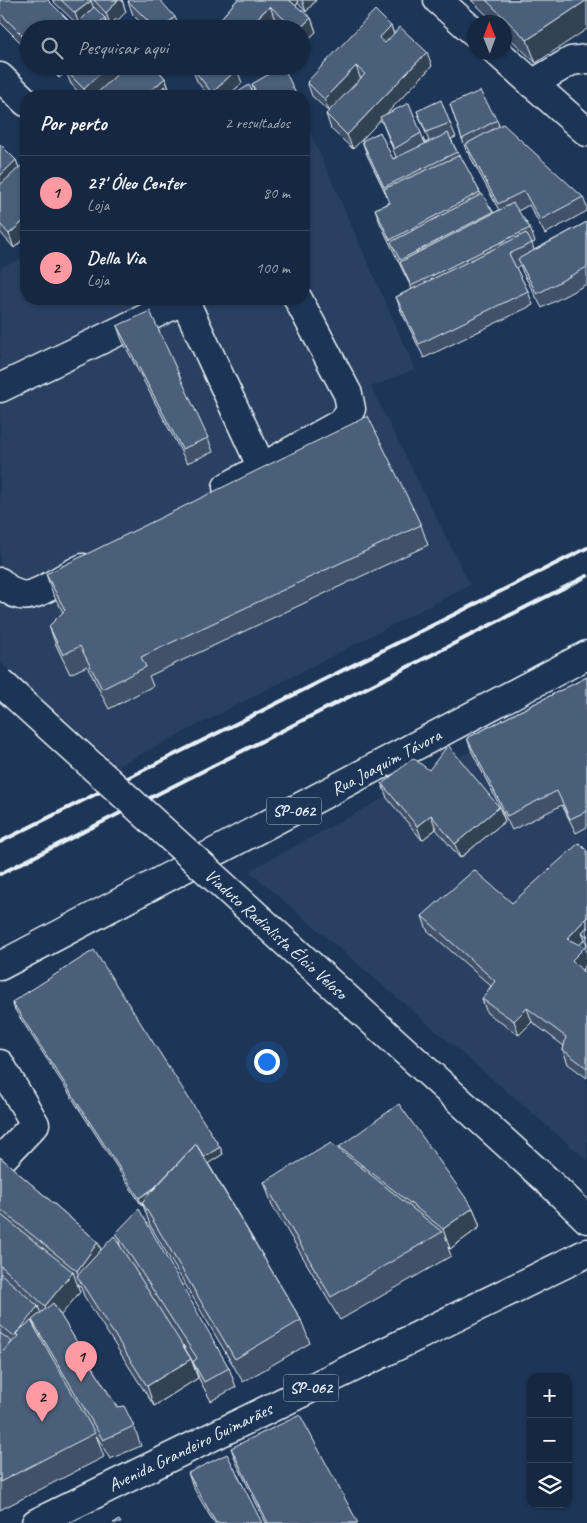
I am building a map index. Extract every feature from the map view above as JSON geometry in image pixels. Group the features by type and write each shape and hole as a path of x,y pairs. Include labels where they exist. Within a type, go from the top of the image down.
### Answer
{"main road":[{"path":"438,0 467,26"},
{"path":"532,84 571,61 587,59"},
{"path":"506,60 587,132"},
{"path":"0,77 20,96"},
{"path":"0,388 173,305"},
{"path":"188,305 262,468"},
{"path":"204,500 343,422 351,408 348,394 301,305"},
{"path":"0,582 8,590 20,595 33,595 108,554"},
{"name":"Rua Joaquim Távora","path":"0,966 587,656"},
{"name":"Viaduto Radialista Élcio Veloso","path":"0,682 587,1219"},
{"path":"0,1064 35,1124 0,1161"},
{"name":"Avenida Grandeiro Guimarães","path":"36,1523 587,1253"}],"shaded area":[{"path":"310,132 415,369 371,387 470,585 118,766 0,662 0,268 20,260 20,305 310,305"},
{"path":"587,688 587,1160 249,871"}],"building":[{"path":"0,0 48,0 68,20 20,20 20,33 0,13"},
{"path":"61,0 90,0 91,1 75,13"},
{"path":"94,0 118,0 106,13"},
{"path":"160,0 175,17 172,20 147,20 128,1"},
{"path":"237,0 289,0 311,18 309,20 285,20 270,6 255,20 220,20"},
{"path":"486,0 587,0 527,40 512,25 512,15 501,15"},
{"path":"94,7 105,18 103,20 81,20"},
{"path":"375,10 391,26 379,38 385,43 400,27 427,52 347,135 326,114 365,74 356,66 324,99 307,82"},
{"path":"70,75 99,75 84,89"},
{"path":"116,75 162,75 165,78 152,90 100,90"},
{"path":"198,75 231,75 215,90 210,90"},
{"path":"268,75 287,75 294,90 255,90 252,84"},
{"path":"249,85 252,90 241,90"},
{"path":"165,86 169,90 160,90"},
{"path":"480,91 497,120 462,139 450,104"},
{"path":"441,100 450,123 426,132 417,111"},
{"path":"409,103 421,133 394,149 380,117"},
{"path":"503,124 583,197 540,220 524,191 498,204 466,144"},
{"path":"380,132 393,159 448,133 457,152 384,187 362,141"},
{"path":"0,144 16,160 0,176"},
{"path":"460,155 480,192 390,240 375,209 390,203 384,189"},
{"path":"20,167 20,224 9,234 0,224 0,185"},
{"path":"482,194 493,212 400,260 391,242"},
{"path":"513,203 530,228 411,286 400,262"},
{"path":"587,222 587,267 537,294 518,259"},
{"path":"526,233 532,243 509,254 528,291 419,344 396,297"},
{"path":"150,311 208,438 182,449 117,326"},
{"path":"368,416 421,525 141,657 146,667 102,689 80,646 63,655 49,626 65,610 46,574"},
{"path":"587,677 587,811 570,819 557,791 507,816 467,738"},
{"path":"448,745 499,807 455,844 431,815 417,826 382,784 413,758 429,770"},
{"path":"579,843 587,851 587,917 567,939 585,947 572,960 587,976 587,1068 563,1050 566,1037 527,1008 514,1021 482,999 495,981 422,916 474,870 512,903"},
{"path":"587,927 587,937 582,932"},
{"path":"94,950 220,1147 204,1157 196,1144 154,1188 139,1198 12,1002"},
{"path":"399,1104 473,1208 443,1229 339,1147"},
{"path":"331,1143 442,1232 331,1297 264,1182"},
{"path":"196,1144 301,1320 235,1359 142,1202"},
{"path":"0,1157 98,1242 77,1271 0,1209"},
{"path":"139,1209 229,1368 204,1382 193,1362 197,1358 116,1233"},
{"path":"0,1214 73,1272 45,1306 0,1265"},
{"path":"114,1236 191,1359 147,1386 77,1276"},
{"path":"0,1273 38,1306 14,1337 0,1325"},
{"path":"53,1303 117,1407 124,1406 134,1426 103,1440 32,1320"},
{"path":"31,1321 95,1433 0,1482 0,1355 18,1336 16,1333"},
{"path":"0,1333 12,1342 0,1355"},
{"path":"300,1415 358,1523 268,1523 231,1448"},
{"path":"227,1454 262,1523 216,1523 188,1473"}],"railway":[{"path":"0,842 587,548"},
{"path":"0,874 587,576"}],"place":[{"name":"27' Óleo Center","path":"81,1382"},
{"name":"Della Via","path":"42,1422"}]}
